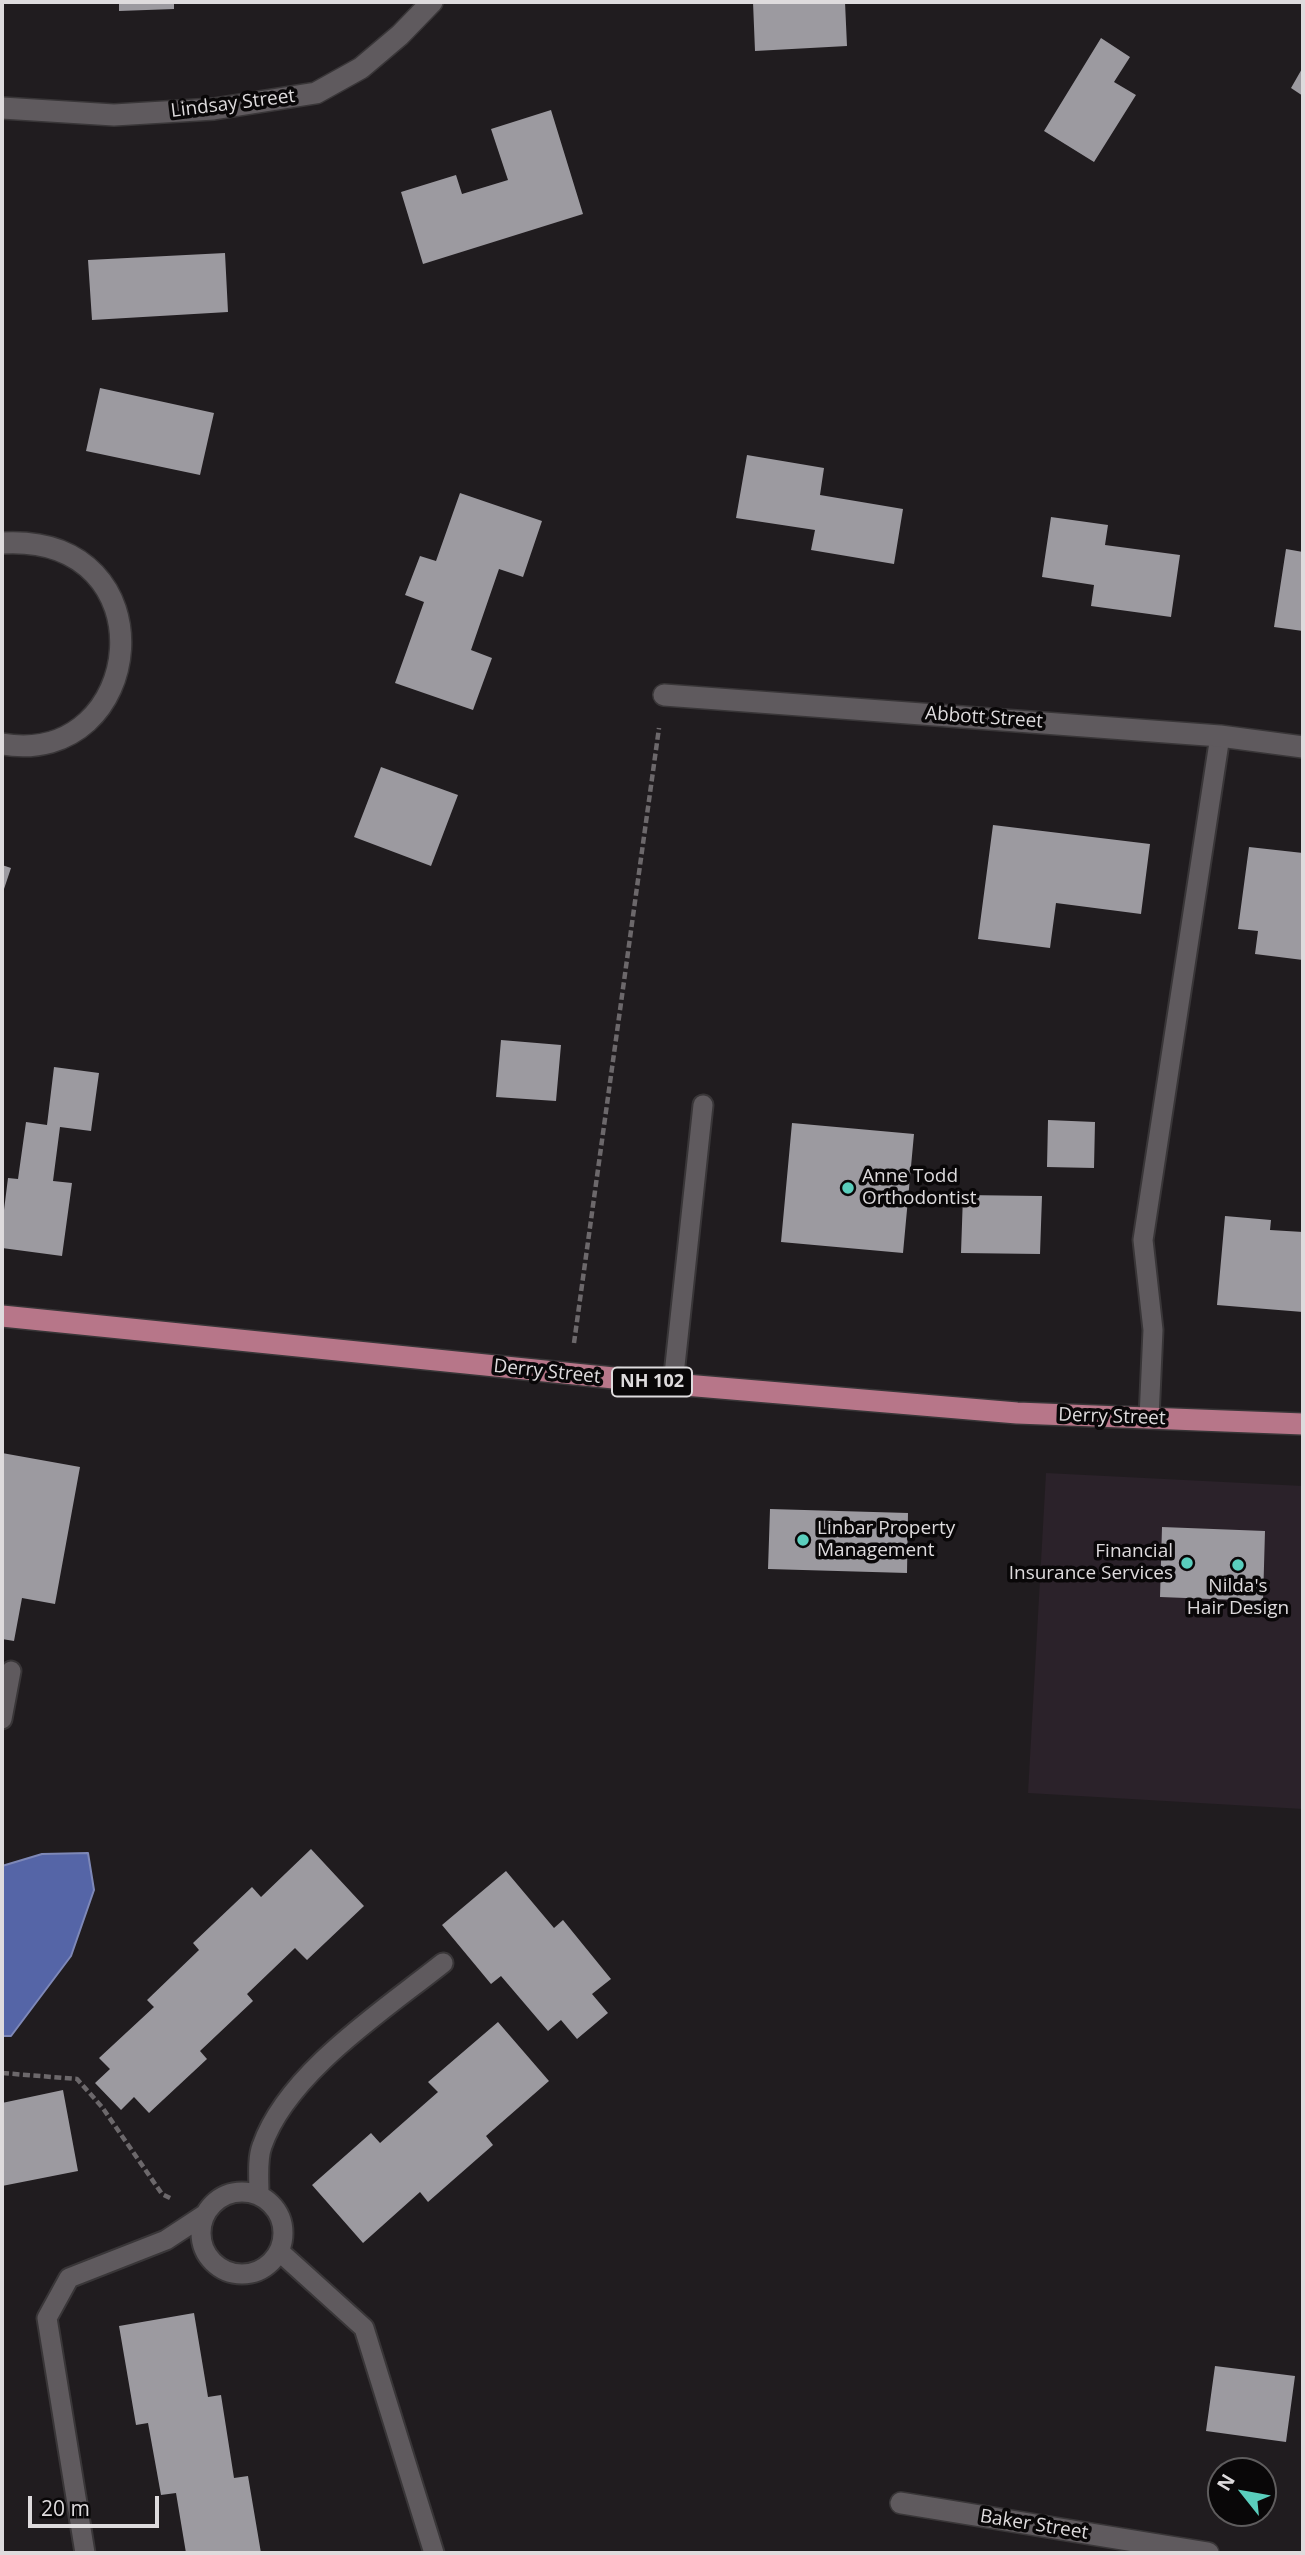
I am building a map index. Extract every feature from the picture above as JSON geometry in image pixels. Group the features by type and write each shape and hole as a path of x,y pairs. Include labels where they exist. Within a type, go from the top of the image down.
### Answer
{"main road":[{"name":"Derry Street","path":"2,1316 571,1375 1017,1413 1303,1424"}],"street":[{"name":"Lindsay Street","path":"2,107 114,115 214,109 316,93 360,68 400,35 432,2"},
{"path":"2,543 46,545 69,554 88,567 115,606 121,629 121,654 116,680 104,702 86,721 65,736 41,744 2,744"},
{"name":"Abbott Street","path":"664,695 1220,736 1303,747"},
{"name":"Baker Street","path":"901,2504 1208,2553"}],"lane":[{"path":"1149,1419 1153,1330 1143,1240 1220,736"},
{"path":"673,1384 703,1105"},
{"path":"2,1719 11,1671"},
{"path":"258,2194 261,2147 281,2108 330,2053 443,1963"},
{"path":"85,2553 47,2318 69,2278 166,2240 204,2215 213,2203 229,2193 243,2191 258,2194 275,2207 282,2220 284,2235 280,2252 269,2265 255,2273 240,2275 223,2271 211,2261 203,2247 200,2234 204,2215"},
{"path":"280,2252 365,2328 434,2553"}],"path":[{"path":"571,1375 664,695"},
{"path":"2,2073 77,2079 102,2107 162,2194"}],"shaded area":[{"path":"1046,1473 1303,1486 1303,1809 1028,1793"}],"water":[{"path":"88,1853 94,1890 71,1956 11,2036 2,2036 2,1866 42,1854"}],"building":[{"path":"119,2 174,2 174,9 119,11"},
{"path":"753,2 845,2 847,46 755,51"},
{"path":"1101,38 1130,57 1114,82 1136,95 1094,162 1044,131"},
{"path":"1303,67 1303,96 1291,88"},
{"path":"551,110 583,214 423,264 401,192 456,175 462,194 508,180 491,129"},
{"path":"225,253 228,312 92,320 88,260"},
{"path":"100,388 214,413 200,475 86,451"},
{"path":"747,455 824,468 820,495 903,509 894,564 811,550 815,530 736,518"},
{"path":"460,493 542,521 523,577 499,569 471,650 492,658 473,710 395,683 424,602 405,595 420,556 436,561"},
{"path":"1051,517 1108,525 1105,545 1180,555 1171,617 1091,606 1094,585 1042,577"},
{"path":"1286,549 1303,552 1303,631 1274,627"},
{"path":"381,767 458,795 431,866 354,837"},
{"path":"993,825 1150,844 1141,914 1056,903 1050,948 978,939"},
{"path":"1249,847 1303,853 1303,960 1255,954 1258,931 1238,929"},
{"path":"2,865 11,868 2,895"},
{"path":"501,1040 561,1045 556,1101 496,1097"},
{"path":"54,1067 99,1073 91,1131 60,1127 53,1181 72,1183 62,1256 2,1248 8,1178 18,1179 26,1122 47,1125"},
{"path":"1048,1120 1095,1122 1094,1168 1047,1167"},
{"name":"Anne Todd Orthodontist","path":"792,1123 914,1134 903,1253 781,1242"},
{"path":"963,1195 1042,1196 1040,1254 961,1253"},
{"path":"1225,1216 1271,1220 1270,1230 1303,1232 1303,1312 1217,1305"},
{"path":"2,1453 80,1467 55,1604 22,1598 14,1641 2,1639"},
{"path":"770,1509 908,1513 907,1573 768,1569"},
{"path":"1162,1527 1265,1531 1263,1601 1160,1597"},
{"path":"311,1849 364,1906 307,1960 295,1948 247,1994 253,2001 200,2051 207,2059 149,2113 134,2097 121,2110 95,2083 110,2069 99,2058 154,2007 147,2000 199,1950 193,1943 252,1887 261,1897"},
{"path":"506,1871 554,1928 563,1920 611,1979 592,1994 608,2013 577,2039 561,2020 548,2031 501,1976 491,1984 442,1925"},
{"path":"498,2022 549,2081 486,2136 493,2145 428,2202 420,2192 363,2243 312,2185 371,2133 380,2143 438,2092 428,2082"},
{"path":"63,2090 78,2171 2,2186 2,2103"},
{"path":"194,2313 208,2397 221,2395 234,2478 248,2476 261,2553 186,2553 176,2493 161,2495 148,2423 136,2425 119,2326"},
{"path":"1215,2366 1295,2376 1286,2442 1206,2431"}],"place":[{"name":"Anne Todd Orthodontist","path":"848,1188"},
{"name":"Linbar Property Management","path":"803,1540"},
{"name":"Financial Insurance Services","path":"1187,1563"},
{"name":"Nilda's Hair Design","path":"1238,1565"}]}
